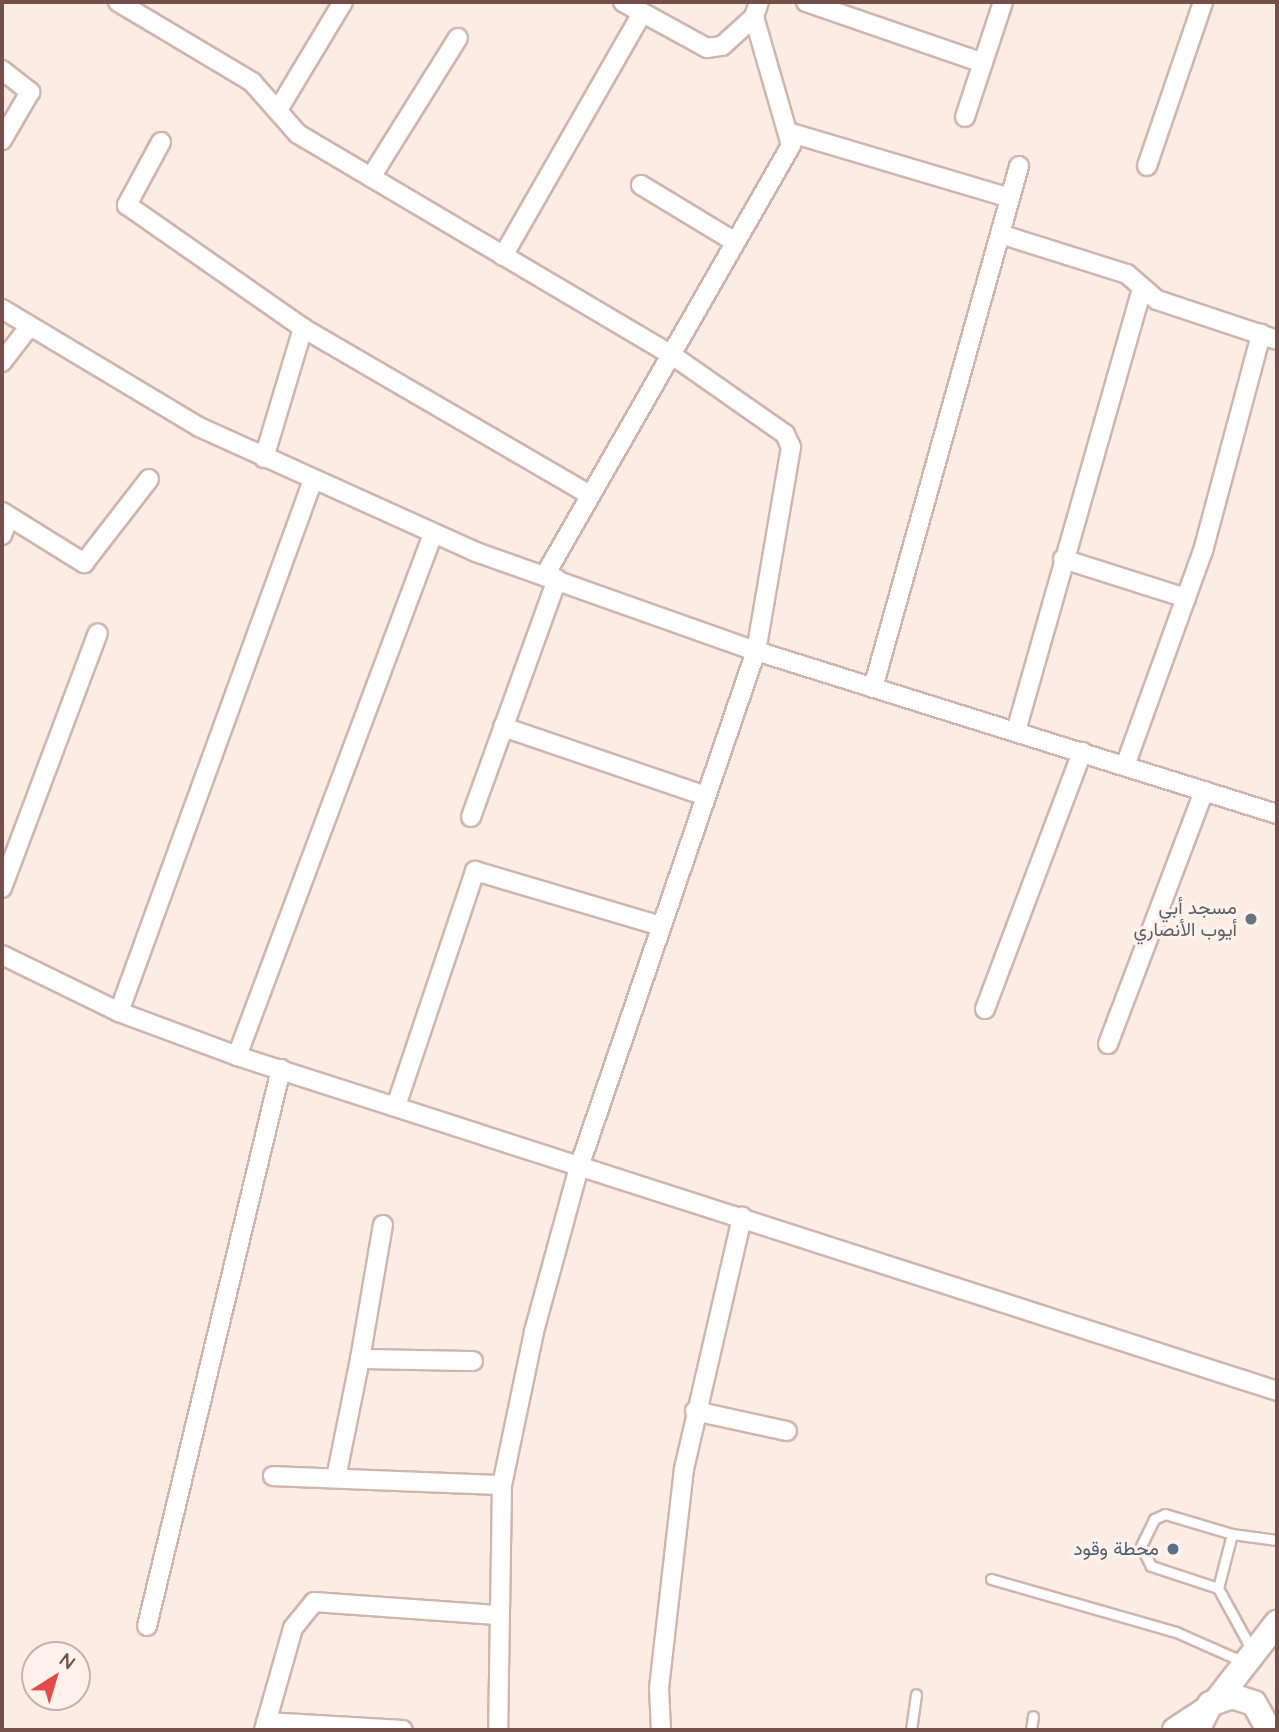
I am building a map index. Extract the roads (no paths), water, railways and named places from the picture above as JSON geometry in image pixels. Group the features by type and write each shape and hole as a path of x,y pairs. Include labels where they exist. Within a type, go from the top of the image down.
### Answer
{"street":[{"path":"118,2 252,82 298,134 672,355 785,434 791,447 756,651 579,1167 534,1332 502,1485 497,1615 498,1730"},
{"path":"278,110 343,2"},
{"path":"624,2 707,48 722,46 756,9"},
{"path":"806,2 983,63"},
{"path":"965,117 1003,2"},
{"path":"1147,166 1203,2"},
{"path":"471,817 551,578 590,495 791,145 791,133 756,9"},
{"path":"503,256 642,12"},
{"path":"371,177 458,38"},
{"path":"2,70 30,92 2,140"},
{"path":"791,133 1010,198"},
{"path":"161,142 127,205 303,328 590,495"},
{"path":"873,688 1019,166"},
{"path":"641,186 736,242"},
{"path":"1000,234 1127,274 1157,300 1269,337 1186,598 1125,766"},
{"path":"1016,731 1063,559 1143,289"},
{"path":"2,309 29,327 264,458 433,534 756,651 1277,814"},
{"path":"2,362 29,327"},
{"path":"264,458 303,328"},
{"path":"2,535 5,515 84,563 149,479"},
{"path":"119,1012 313,481"},
{"path":"237,1056 433,534"},
{"path":"1063,559 1186,598"},
{"path":"2,888 98,633"},
{"path":"503,727 706,796"},
{"path":"985,1009 1082,752"},
{"path":"1108,1044 1204,792"},
{"path":"397,1103 475,872 661,926"},
{"path":"2,955 119,1012 237,1056 397,1103 579,1167 742,1217 1277,1391"},
{"path":"147,1626 281,1069"},
{"path":"661,1730 659,1688 695,1411 742,1217"},
{"path":"336,1478 383,1225"},
{"path":"360,1359 473,1361"},
{"path":"695,1411 787,1431"},
{"path":"273,1476 502,1485"},
{"path":"403,1730 265,1726 293,1628 314,1602 497,1615"},
{"path":"1206,1714 1252,1660 1277,1623"},
{"path":"1175,1730 1206,1714 1232,1696 1254,1703 1272,1730"},
{"path":"1272,1730 1277,1710"}],"lane":[{"path":"1218,1588 1151,1566 1141,1546 1154,1519 1165,1514 1232,1534 1277,1540"},
{"path":"1232,1534 1218,1588 1252,1660"},
{"path":"990,1579 1176,1632 1252,1660"},
{"path":"911,1730 916,1694"},
{"path":"1031,1730 1033,1716"}],"place":[{"name":"مسجد أبي أيوب الأنصاري","path":"1251,919"},
{"name":"محطة وقود","path":"1173,1549"}]}
